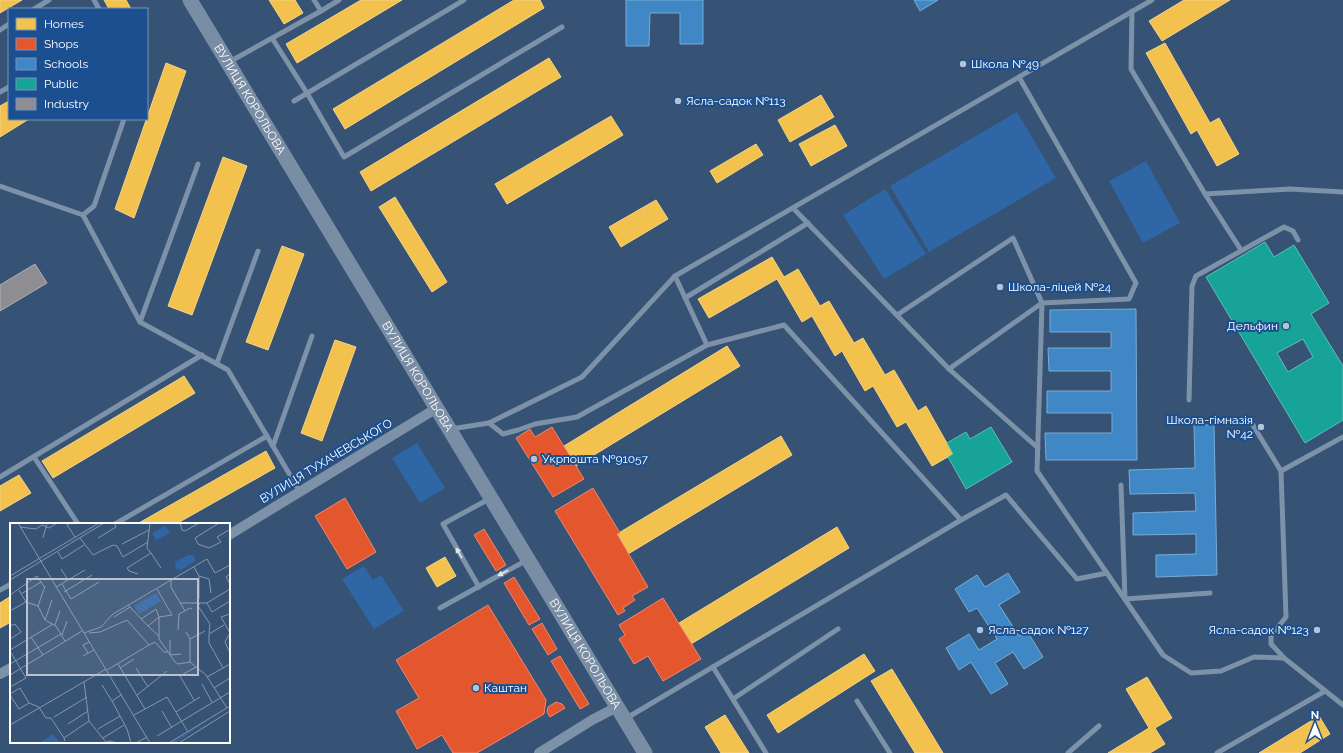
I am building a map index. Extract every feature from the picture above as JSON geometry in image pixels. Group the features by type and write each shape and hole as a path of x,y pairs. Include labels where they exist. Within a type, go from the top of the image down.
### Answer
{"street":[{"name":"ВУЛИЦЯ КОРОЛЬОВА","path":"190,0 645,753"},
{"name":"ВУЛИЦЯ ТУХАЧЕВСЬКОГО","path":"230,534 437,408"},
{"path":"0,674 10,669"},
{"path":"539,753 592,720 621,713"}],"lane":[{"path":"36,8 49,0"},
{"path":"314,0 321,11"},
{"path":"228,63 339,0"},
{"path":"294,101 464,0"},
{"path":"450,430 489,423 582,377 676,276 1152,0"},
{"path":"1132,11 1131,69 1241,250"},
{"path":"272,38 307,93 344,157 562,27"},
{"path":"950,369 1042,303 1129,299 1136,283 1019,77"},
{"path":"83,215 94,206 124,120"},
{"path":"140,322 198,164"},
{"path":"0,186 83,215 140,322 228,370 300,492"},
{"path":"1206,194 1290,188 1343,192"},
{"path":"793,208 950,369 1038,448"},
{"path":"685,298 808,223"},
{"path":"1189,400 1192,286 1196,276 1284,227 1292,231 1298,240"},
{"path":"897,315 1013,238 1042,303 1037,471 1164,655 1191,673 1221,671 1254,657 1284,658"},
{"path":"217,363 258,251"},
{"path":"676,276 706,345"},
{"path":"489,423 503,434 535,424 577,418 706,345 784,324 962,520"},
{"path":"273,446 312,336"},
{"path":"0,477 202,355"},
{"path":"1250,422 1281,471 1286,617 1271,636 1271,644 1284,658 1343,705"},
{"path":"116,523 267,436"},
{"path":"1281,471 1343,437"},
{"path":"34,457 77,523"},
{"path":"1121,485 1125,599"},
{"path":"621,713 713,667 1006,495 1076,579 1107,573"},
{"path":"479,587 443,524 491,498"},
{"path":"440,608 528,559"},
{"path":"0,590 10,585"},
{"path":"1125,599 1210,594"},
{"path":"733,699 838,630"},
{"path":"713,667 766,753"},
{"path":"1217,753 1325,691"},
{"path":"857,701 890,753"},
{"path":"1068,753 1099,726"}],"shaded area":[{"path":"1017,112 1056,178 929,252 890,186"},
{"path":"1146,161 1180,223 1143,243 1109,181"},
{"path":"885,189 926,254 884,279 843,215"},
{"path":"417,443 445,488 420,503 392,458"},
{"path":"364,566 373,580 381,575 404,611 374,629 342,579"}],"building: Homes":[{"path":"0,0 22,0 8,8 0,13"},
{"path":"104,0 126,0 130,8 108,8"},
{"path":"269,0 295,0 303,13 284,24"},
{"path":"361,0 402,0 297,63 286,44"},
{"path":"514,0 540,0 544,8 345,129 333,109"},
{"path":"1184,0 1230,0 1162,41 1149,21"},
{"path":"1165,43 1210,123 1219,118 1239,154 1217,166 1197,130 1191,134 1146,53"},
{"path":"549,58 561,77 371,191 360,172"},
{"path":"166,63 186,71 134,218 115,209 146,120 148,120 148,115"},
{"path":"821,95 834,117 790,142 778,120"},
{"path":"8,102 8,120 27,120 0,137 0,106"},
{"path":"611,116 623,135 507,204 495,184"},
{"path":"835,125 847,146 811,166 799,144"},
{"path":"756,144 763,155 717,183 710,171"},
{"path":"223,157 247,166 192,315 168,306"},
{"path":"395,197 447,282 432,292 379,207"},
{"path":"656,200 668,219 621,247 609,227"},
{"path":"282,246 304,254 268,350 246,342"},
{"path":"772,257 784,277 798,269 820,306 829,301 854,343 863,338 885,375 894,370 918,411 926,406 953,454 932,466 906,422 897,427 873,386 865,391 842,351 835,356 812,316 802,322 777,279 709,318 698,299"},
{"path":"335,340 356,347 322,441 301,433"},
{"path":"727,346 740,366 576,466 564,446"},
{"path":"184,376 195,393 53,478 42,461"},
{"path":"781,436 792,455 628,554 617,534"},
{"path":"266,451 275,468 178,523 139,523"},
{"path":"19,475 31,493 0,511 0,486"},
{"path":"837,527 849,548 691,644 679,623"},
{"path":"445,557 456,576 437,587 426,568"},
{"path":"10,597 10,623 0,628 0,603"},
{"path":"864,654 875,671 778,733 767,715"},
{"path":"892,669 943,753 915,753 871,681"},
{"path":"1147,677 1172,718 1155,728 1165,744 1150,753 1108,753 1149,728 1126,689"},
{"path":"725,715 749,753 721,753 705,727"},
{"path":"1319,716 1330,734 1300,753 1259,753"}],"building: Shops":[{"path":"552,427 584,479 553,497 516,438 530,429 535,437"},
{"path":"593,488 620,533 617,534 648,587 632,596 635,600 623,608 625,611 618,615 555,511"},
{"path":"345,498 376,552 347,569 315,516"},
{"path":"484,529 506,565 496,571 474,535"},
{"path":"514,577 540,619 529,625 504,583"},
{"path":"663,598 701,659 663,681 648,656 634,664 619,639 625,635 619,625"},
{"name":"Каштан","path":"488,605 546,700 544,714 477,753 453,753 442,735 417,749 396,711 419,698 396,660"},
{"path":"542,623 557,649 548,655 532,629"},
{"path":"560,656 589,704 580,709 551,661"},
{"path":"556,702 562,704 565,708 550,717 547,712 548,707"}],"building: Schools":[{"path":"626,0 703,0 703,44 680,44 680,13 650,13 649,46 626,46"},
{"path":"914,0 938,0 920,11"},
{"path":"1136,309 1137,460 1046,460 1045,433 1112,433 1112,413 1047,413 1047,391 1111,391 1111,371 1049,371 1048,348 1111,348 1111,332 1050,332 1050,310"},
{"path":"1194,425 1214,425 1217,575 1156,577 1156,555 1196,554 1196,534 1133,535 1133,513 1196,511 1195,493 1130,494 1129,470 1195,468"},
{"path":"1008,573 1020,592 999,605 1019,636 1027,631 1043,657 1024,669 1013,652 995,663 1008,684 991,694 971,662 959,670 946,648 969,634 979,650 997,639 977,608 969,612 955,589 977,575 985,587"}],"building: Public":[{"path":"1265,242 1274,257 1294,245 1329,303 1311,314 1343,366 1343,420 1305,443 1206,277","holes":["1303,339 1313,357 1288,372 1277,353"]},
{"path":"991,427 1012,462 966,489 948,457 953,454 947,443 966,432 970,439"}],"building: Industry":[{"path":"35,264 47,283 0,311 0,285"}],"place":[{"name":"Школа №49","path":"963,64"},
{"name":"Ясла-садок №113","path":"678,101"},
{"name":"Школа-ліцей №24","path":"1000,287"},
{"name":"Дельфин","path":"1286,326"},
{"name":"Школа-гімназія №42","path":"1261,427"},
{"name":"Укрпошта №91057","path":"534,459"},
{"name":"Ясла-садок №127","path":"980,630"},
{"name":"Ясла-садок №123","path":"1317,630"},
{"name":"Каштан","path":"476,688"}]}
